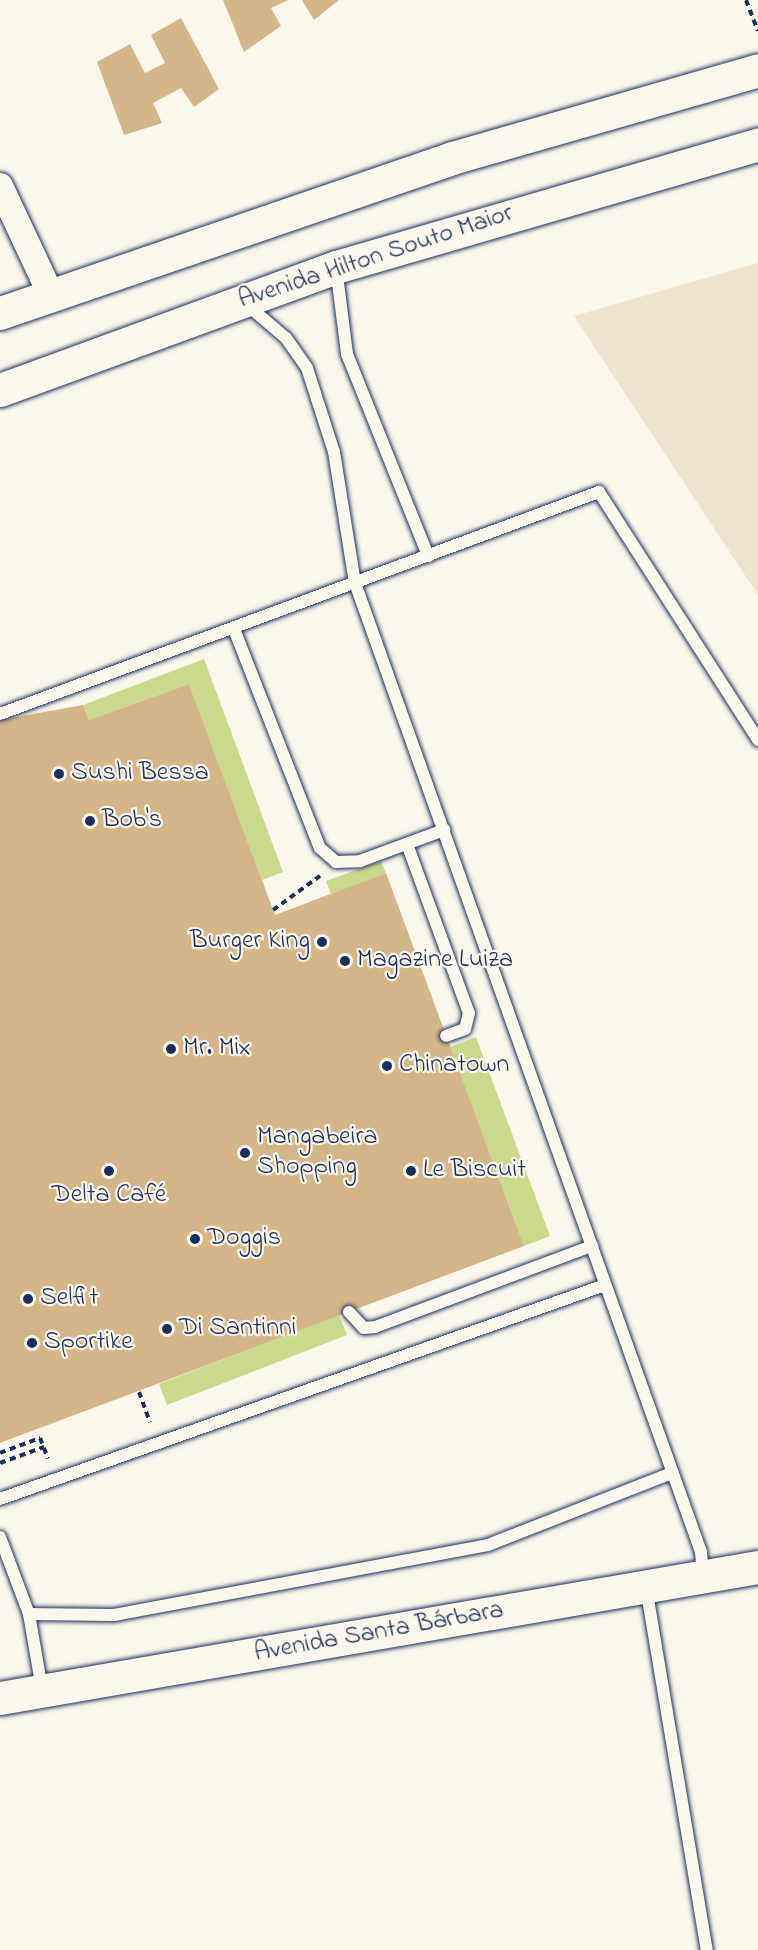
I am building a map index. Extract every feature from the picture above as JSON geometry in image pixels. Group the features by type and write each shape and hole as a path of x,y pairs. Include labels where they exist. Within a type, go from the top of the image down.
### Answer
{"main road":[{"path":"0,313 452,158 758,70"},
{"name":"Avenida Hilton Souto Maior","path":"0,390 336,267 758,144"},
{"name":"Avenida Santa Bárbara","path":"0,1698 758,1567"}],"street":[{"path":"0,186 51,295"}],"lane":[{"path":"336,267 347,354 428,556"},
{"path":"243,301 286,338 307,368 334,452 355,584 701,1552 703,1576"},
{"path":"0,714 599,492 758,740"},
{"path":"234,629 320,848 336,862 360,861 444,830"},
{"path":"407,844 469,1013 465,1029 446,1036"},
{"path":"349,1312 364,1328 375,1327 592,1246"},
{"path":"0,1499 605,1285"},
{"path":"28,1614 114,1615 488,1545 672,1473"},
{"path":"0,1537 28,1614 42,1690"},
{"path":"646,1587 707,1950"}],"path":[{"path":"746,0 758,31"},
{"path":"273,910 298,897 336,862"},
{"path":"139,1392 158,1443"},
{"path":"0,1453 40,1438"},
{"path":"0,1463 44,1447"}],"shaded area":[{"path":"758,263 758,595 574,316"}],"green space":[{"path":"204,659 283,872 262,880 189,684 89,720 83,705"},
{"path":"381,861 386,873 331,894 326,881"},
{"path":"476,1037 550,1236 524,1246 450,1047"},
{"path":"339,1315 347,1335 167,1405 159,1384"}],"building":[{"path":"223,0 288,0 271,8 281,26 244,52"},
{"path":"302,0 339,0 314,20"},
{"path":"181,18 219,89 194,107 181,88 153,103 162,123 124,135 97,62 130,44 145,73 165,63 151,35"},
{"name":"Mangabeira Shopping","path":"189,684 275,915 386,873 524,1246 0,1443 0,720 83,705 89,720"}],"place":[{"name":"Sushi Bessa","path":"59,774"},
{"name":"Bob's","path":"90,821"},
{"name":"Burger King","path":"322,942"},
{"name":"Magazine Luiza","path":"345,961"},
{"name":"Mr. Mix","path":"171,1049"},
{"name":"Chinatown","path":"387,1066"},
{"name":"Mangabeira Shopping","path":"245,1153"},
{"name":"Delta Café","path":"109,1171"},
{"name":"Le Biscuit","path":"411,1171"},
{"name":"Doggis","path":"195,1239"},
{"name":"Selfit","path":"28,1299"},
{"name":"Di Santinni","path":"167,1329"},
{"name":"Sportike","path":"32,1343"}]}
